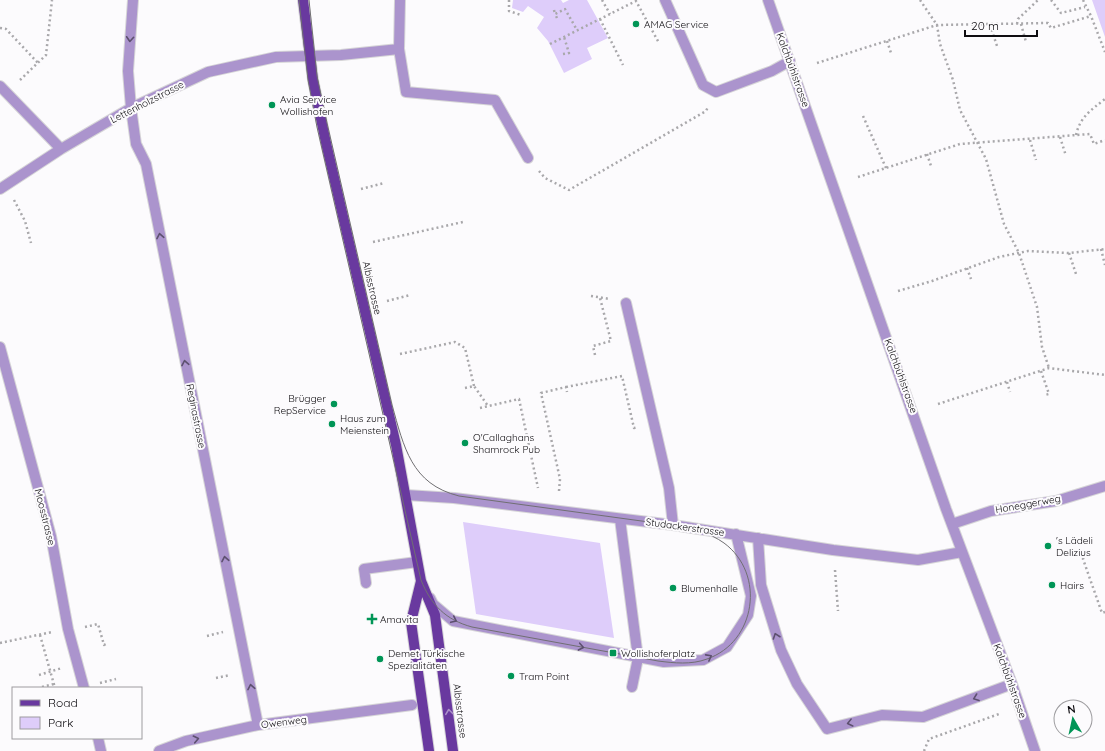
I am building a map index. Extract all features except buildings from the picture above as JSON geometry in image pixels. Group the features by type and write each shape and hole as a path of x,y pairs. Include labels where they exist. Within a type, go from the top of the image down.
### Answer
{"main road":[{"name":"Albisstrasse","path":"303,0 309,56 326,143 406,495 421,581 435,615 453,751"},
{"name":"Albisstrasse","path":"421,581 412,622 429,751"}],"street":[{"name":"Reginastrasse","path":"133,0 128,71 136,144 146,164 258,725"},
{"path":"400,0 399,49 406,92 495,100 528,158"},
{"path":"665,0 703,85 716,92 772,71 790,61"},
{"name":"Kalchbühlstrasse","path":"768,0 952,524 1012,684 1035,751"},
{"name":"Lettenholzstrasse","path":"0,189 61,149 131,108 208,72 276,57 399,49"},
{"path":"0,86 61,149"},
{"path":"626,303 669,488 673,524"},
{"name":"Moosstrasse","path":"0,347 51,536 67,626 84,687"},
{"name":"Honeggerweg","path":"952,524 991,511 1056,500 1105,486"},
{"name":"Studackerstrasse","path":"406,495 454,498 620,519 673,524 833,550 918,560 962,552"},
{"path":"620,519 638,658 632,687"},
{"path":"421,581 433,604 453,621 638,658 664,662 703,660 727,647 748,615 751,596 736,534"},
{"path":"758,538 761,585 781,650 797,684 827,729 882,714 923,717 1012,684"},
{"path":"366,583 364,569 417,562"},
{"name":"Owenweg","path":"159,751 186,741 258,725 412,705"},
{"path":"98,739 101,751"}],"path":[{"path":"20,80 46,55 52,0"},
{"path":"509,0 509,11 521,15"},
{"path":"602,0 610,14"},
{"path":"550,44 636,0 659,43"},
{"path":"920,0 937,25 940,44 953,80 960,110 971,134 977,141 986,159 1004,224 1019,253 1037,307 1041,342 1050,368"},
{"path":"1017,24 1018,19 1038,0"},
{"path":"1051,0 1061,13 1085,6"},
{"path":"1083,0 1105,52"},
{"path":"556,14 565,9 577,30"},
{"path":"554,10 557,18"},
{"path":"817,63 937,25 1048,23 1052,30 1091,16"},
{"path":"600,19 623,65"},
{"path":"1021,24 1026,42"},
{"path":"990,25 996,46"},
{"path":"0,28 6,29 38,62"},
{"path":"563,54 569,53 564,37"},
{"path":"887,41 891,53"},
{"path":"528,158 544,178 569,190 706,111 716,92"},
{"path":"1076,135 1078,124 1087,112 1105,99"},
{"path":"863,116 886,168"},
{"path":"858,177 960,144 977,141 1030,140 1090,134 1094,144 1105,140"},
{"path":"1060,137 1066,156"},
{"path":"1030,140 1036,160"},
{"path":"927,154 931,166"},
{"path":"361,189 384,183"},
{"path":"14,200 26,222 31,243"},
{"path":"373,242 463,222"},
{"path":"1101,249 1105,265"},
{"path":"898,291 932,281 999,257 1028,251 1069,253 1105,249"},
{"path":"1069,253 1076,274"},
{"path":"967,268 971,279"},
{"path":"387,301 410,295"},
{"path":"595,355 593,346 611,342 600,298"},
{"path":"400,354 455,342 465,348 474,386 488,406"},
{"path":"938,404 1050,368 1105,375"},
{"path":"1041,371 1049,394 1045,395"},
{"path":"559,491 560,479 541,393 622,376 634,428 654,423"},
{"path":"1007,382 1010,392"},
{"path":"465,388 474,386"},
{"path":"566,387 568,392"},
{"path":"480,408 519,399 538,488"},
{"path":"1085,553 1083,558 1102,613 1105,612"},
{"path":"835,570 838,611"},
{"path":"0,643 40,635 84,622 85,627 98,624 104,645 106,644"},
{"path":"40,635 55,687"},
{"path":"39,675 66,667"},
{"path":"42,687 54,684"},
{"path":"924,751 929,739 999,714"}],"green space":[{"path":"513,0 561,0 563,3 569,0 587,0 608,38 587,48 592,59 564,73 548,41 537,28 544,17 528,6 523,12 512,8"},
{"path":"1092,0 1105,0 1105,37"},
{"path":"463,522 600,543 614,638 476,614"}],"tram line":[{"path":"299,0 308,80 317,127 421,580 430,597 440,610 447,616 472,627 658,661 689,663 707,659 724,650 736,638 745,623 750,606 750,589 746,572 737,556 724,543 702,532 678,526 459,496 430,483 412,462 401,435 392,405 327,123 317,76 309,0"}],"place":[{"name":"AMAG Service","path":"636,24"},
{"name":"Avia Service Wollishofen","path":"272,105"},
{"name":"Brügger RepService","path":"334,404"},
{"name":"Haus zum Meienstein","path":"332,424"},
{"name":"O'Callaghans Shamrock Pub","path":"465,443"},
{"name":"'s Lädeli Delizius","path":"1048,546"},
{"name":"Hairs","path":"1052,585"},
{"name":"Blumenhalle","path":"673,588"},
{"name":"Amavita","path":"372,619"},
{"name":"Wollishoferplatz","path":"613,653"},
{"name":"Demet Türkische Spezialitäten","path":"380,659"},
{"name":"Tram Point","path":"511,676"}]}
